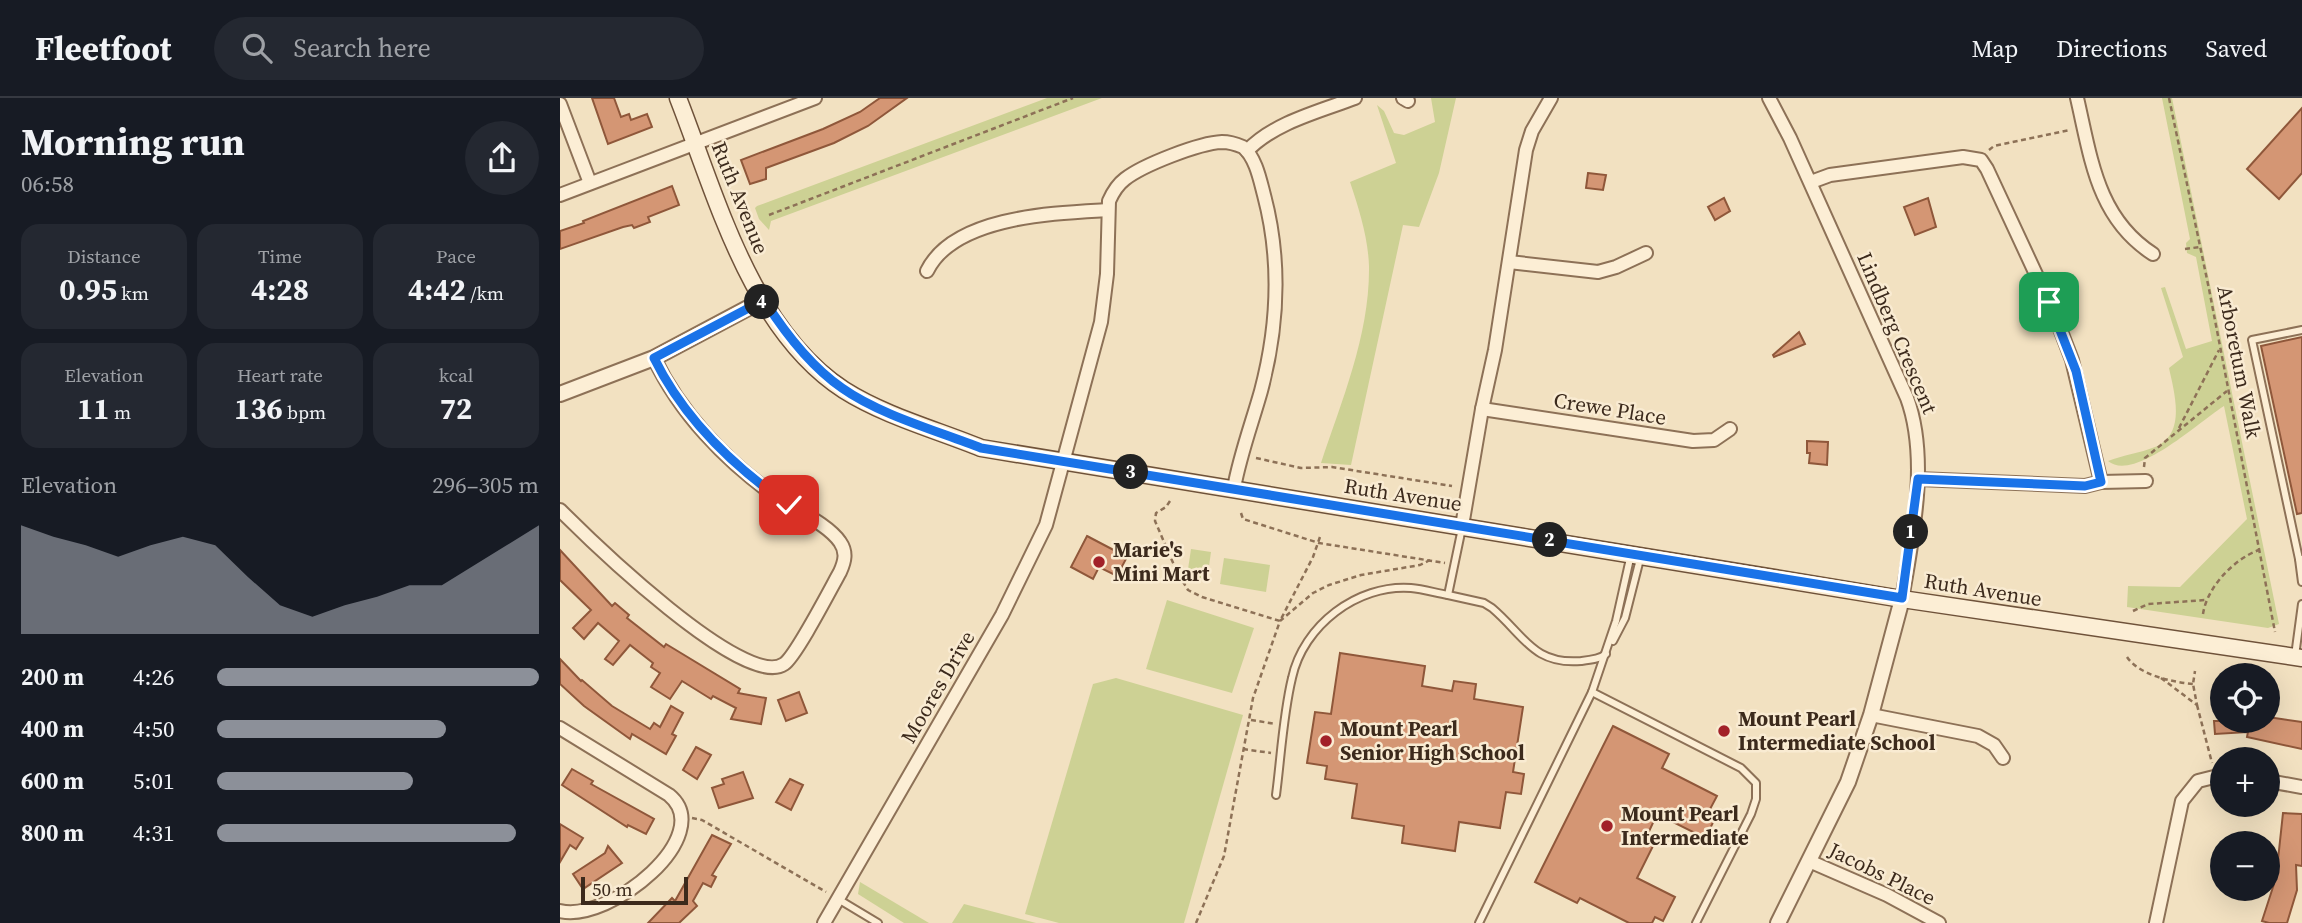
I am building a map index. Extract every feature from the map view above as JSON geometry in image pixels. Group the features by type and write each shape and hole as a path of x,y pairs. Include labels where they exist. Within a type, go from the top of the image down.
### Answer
{"main road":[{"name":"Ruth Avenue","path":"678,98 732,238 764,300 801,351 845,390 880,408 981,448 1902,598 2299,658"}],"street":[{"path":"560,195 815,98"},
{"path":"1247,151 1258,141 1280,129 1354,98"},
{"path":"1462,526 1495,350 1528,140 1551,98"},
{"name":"Lindberg Crescent","path":"1769,98 1811,182 1910,405 1918,439 1918,479 1902,598"},
{"path":"2077,98 2098,186 2111,214 2130,237 2153,254"},
{"path":"560,104 590,183"},
{"path":"927,271 934,257 945,247 1008,220 1040,214 1108,210 1112,193 1122,181 1148,167 1214,143 1237,144 1247,151 1262,187 1269,217 1276,305 1267,366 1234,488"},
{"path":"1811,182 1830,175 1963,157 1980,160 1987,169 2069,350 2079,382 2101,482"},
{"name":"Moores Drive","path":"824,923 833,896 1024,573 1050,514 1101,322 1107,274 1108,210"},
{"path":"1509,261 1598,272 1646,253"},
{"path":"560,394 654,358 764,300"},
{"path":"560,510 637,584 696,629 760,667 780,666 790,658 840,572 845,558 842,545 831,533 757,482 726,454 680,402 654,358"},
{"name":"Crewe Place","path":"1482,409 1693,441 1714,440 1730,429"},
{"path":"1918,479 2085,486 2101,482 2146,481"},
{"path":"1778,923 1848,782 1871,715 1902,598"},
{"path":"1871,715 1978,736 1994,745 2003,758"},
{"path":"560,728 669,795 675,800 682,815 681,833 674,848 628,895 606,909 587,915 570,915 560,911"},
{"path":"2156,923 2182,801 2197,781 2210,777"},
{"path":"2280,784 2302,787"},
{"name":"Jacobs Place","path":"1809,861 1887,895 1939,923"}],"lane":[{"path":"2302,330 2252,340 2301,559 2302,579"},
{"path":"1448,596 1462,526"},
{"path":"1479,923 1592,692 1605,656 1625,618 1636,554"},
{"path":"1276,795 1292,677 1302,650 1318,626 1350,602 1381,590 1410,588 1473,600 1492,608 1544,657 1570,662 1605,656"},
{"path":"2299,658 2302,604"},
{"path":"1592,692 1741,768 1756,783 1756,799 1751,814 1696,923"},
{"path":"833,896 878,923"}],"path":[{"path":"769,215 1073,98"},
{"name":"Arboretum Walk","path":"2169,98 2275,632"},
{"path":"1980,160 1994,146 2084,127"},
{"path":"2185,249 2200,247"},
{"path":"2177,431 2219,349"},
{"path":"2146,481 2144,460 2227,391"},
{"path":"1256,458 1304,468 1332,467 1452,486"},
{"path":"1331,474 1332,467"},
{"path":"1170,501 1156,513 1155,521 1185,586 1202,597 1280,621 1321,534"},
{"path":"1241,513 1243,519 1319,542 1454,564"},
{"path":"2203,614 2206,600 2236,564 2259,550"},
{"path":"2133,611 2148,604 2206,600"},
{"path":"2127,657 2132,663 2161,678 2197,705"},
{"path":"2195,671 2193,684 2197,705 2210,747"},
{"path":"2161,678 2193,684"},
{"path":"1251,720 1270,723"},
{"path":"1243,749 1266,752"},
{"path":"682,815 702,820 833,896"}],"green space":[{"path":"1047,98 1102,98 771,221 769,230 759,219 755,208 757,206"},
{"path":"1431,98 1456,98 1439,173 1419,227 1403,225 1351,465 1321,463 1360,342 1368,291 1367,244 1350,182 1396,163 1377,105 1384,111 1394,133 1404,135 1435,122"},
{"path":"2162,98 2172,98 2279,624 2268,628 2127,607 2128,586 2180,587 2247,519 2224,406 2150,457 2134,464 2119,466 2108,461 2155,447 2165,441 2175,423 2175,400 2169,368 2183,357 2161,288 2165,287 2186,349 2212,341 2196,257 2187,253 2186,243 2190,239"},
{"path":"1191,549 1211,552 1207,580 1187,576"},
{"path":"1224,558 1270,565 1266,592 1220,584"},
{"path":"1167,600 1254,628 1232,693 1146,669"},
{"path":"1116,678 1243,715 1184,923 1059,923 1025,914 1093,684"},
{"path":"860,882 929,923 904,923 858,894"},
{"path":"964,904 1036,923 952,923"}],"building":[{"path":"592,98 614,98 621,117 629,114 631,120 647,114 652,127 608,144"},
{"path":"880,98 907,98 868,126 834,143 766,168 766,179 750,184 741,160 823,129 860,112"},
{"path":"2302,108 2302,173 2279,199 2247,169"},
{"path":"1588,173 1606,175 1603,190 1586,188"},
{"path":"672,186 679,205 648,217 650,222 634,228 632,225 623,227 560,249 560,231"},
{"path":"1724,198 1730,211 1715,220 1708,207"},
{"path":"1928,198 1936,227 1915,235 1904,207"},
{"path":"1799,332 1805,344 1774,357 1773,355"},
{"path":"2302,337 2302,513 2297,514 2261,346"},
{"path":"1807,441 1828,442 1827,465 1809,463"},
{"name":"Marie's Mini Mart","path":"1087,536 1127,557 1117,576 1099,567 1093,579 1071,567"},
{"path":"560,550 612,606 615,603 629,615 627,618 664,647 666,644 740,689 738,693 766,698 761,724 731,719 736,708 713,696 711,699 682,681 670,699 651,687 660,673 651,667 653,663 630,645 613,665 605,659 619,641 598,623 584,639 573,628 591,610 560,580"},
{"name":"Mount Pearl Senior High School","path":"1340,653 1425,666 1422,686 1452,691 1454,681 1476,684 1474,699 1523,707 1513,772 1524,774 1521,794 1506,792 1500,828 1459,822 1455,851 1402,843 1404,826 1352,818 1357,784 1325,779 1327,766 1307,763 1315,712 1331,714"},
{"path":"560,659 581,681 612,706 650,729 654,723 660,727 671,706 683,713 672,734 676,736 666,754 632,734 630,739 584,706 560,684"},
{"path":"799,692 807,713 786,721 778,700"},
{"path":"2280,719 2302,722 2302,749 2247,737 2248,733 2280,733"},
{"name":"Mount Pearl Intermediate","path":"1613,726 1669,754 1662,768 1717,796 1709,811 1717,815 1705,838 1657,814 1645,840 1654,844 1637,878 1675,897 1663,921 1655,917 1652,923 1629,923 1580,898 1577,903 1535,882"},
{"path":"696,747 711,755 697,779 683,770"},
{"path":"572,769 593,781 591,784 654,819 646,834 628,825 627,827 562,785"},
{"path":"743,772 753,798 719,808 712,788 724,784 722,779"},
{"path":"790,779 803,785 791,810 776,802"},
{"path":"2283,813 2302,814 2302,866 2296,865 2297,890 2287,923 2269,923 2262,921 2268,901 2280,901"},
{"path":"560,824 583,838 576,849 570,845 560,862"},
{"path":"712,835 731,844 712,875 716,877 711,887 703,883 693,901 697,906 679,923 648,923 672,898 675,901"},
{"path":"608,846 622,863 583,889 573,874 605,853"}],"place":[{"name":"Marie's Mini Mart","path":"1099,562"},
{"name":"Mount Pearl Intermediate School","path":"1724,731"},
{"name":"Mount Pearl Senior High School","path":"1326,741"},
{"name":"Mount Pearl Intermediate","path":"1607,826"}],"route":[{"path":"789,505 757,482 695,422 666,382 654,358 764,300 801,351 845,390 880,408 981,448 1902,598 1918,479 2085,486 2101,482 2076,371 2049,302"}]}
